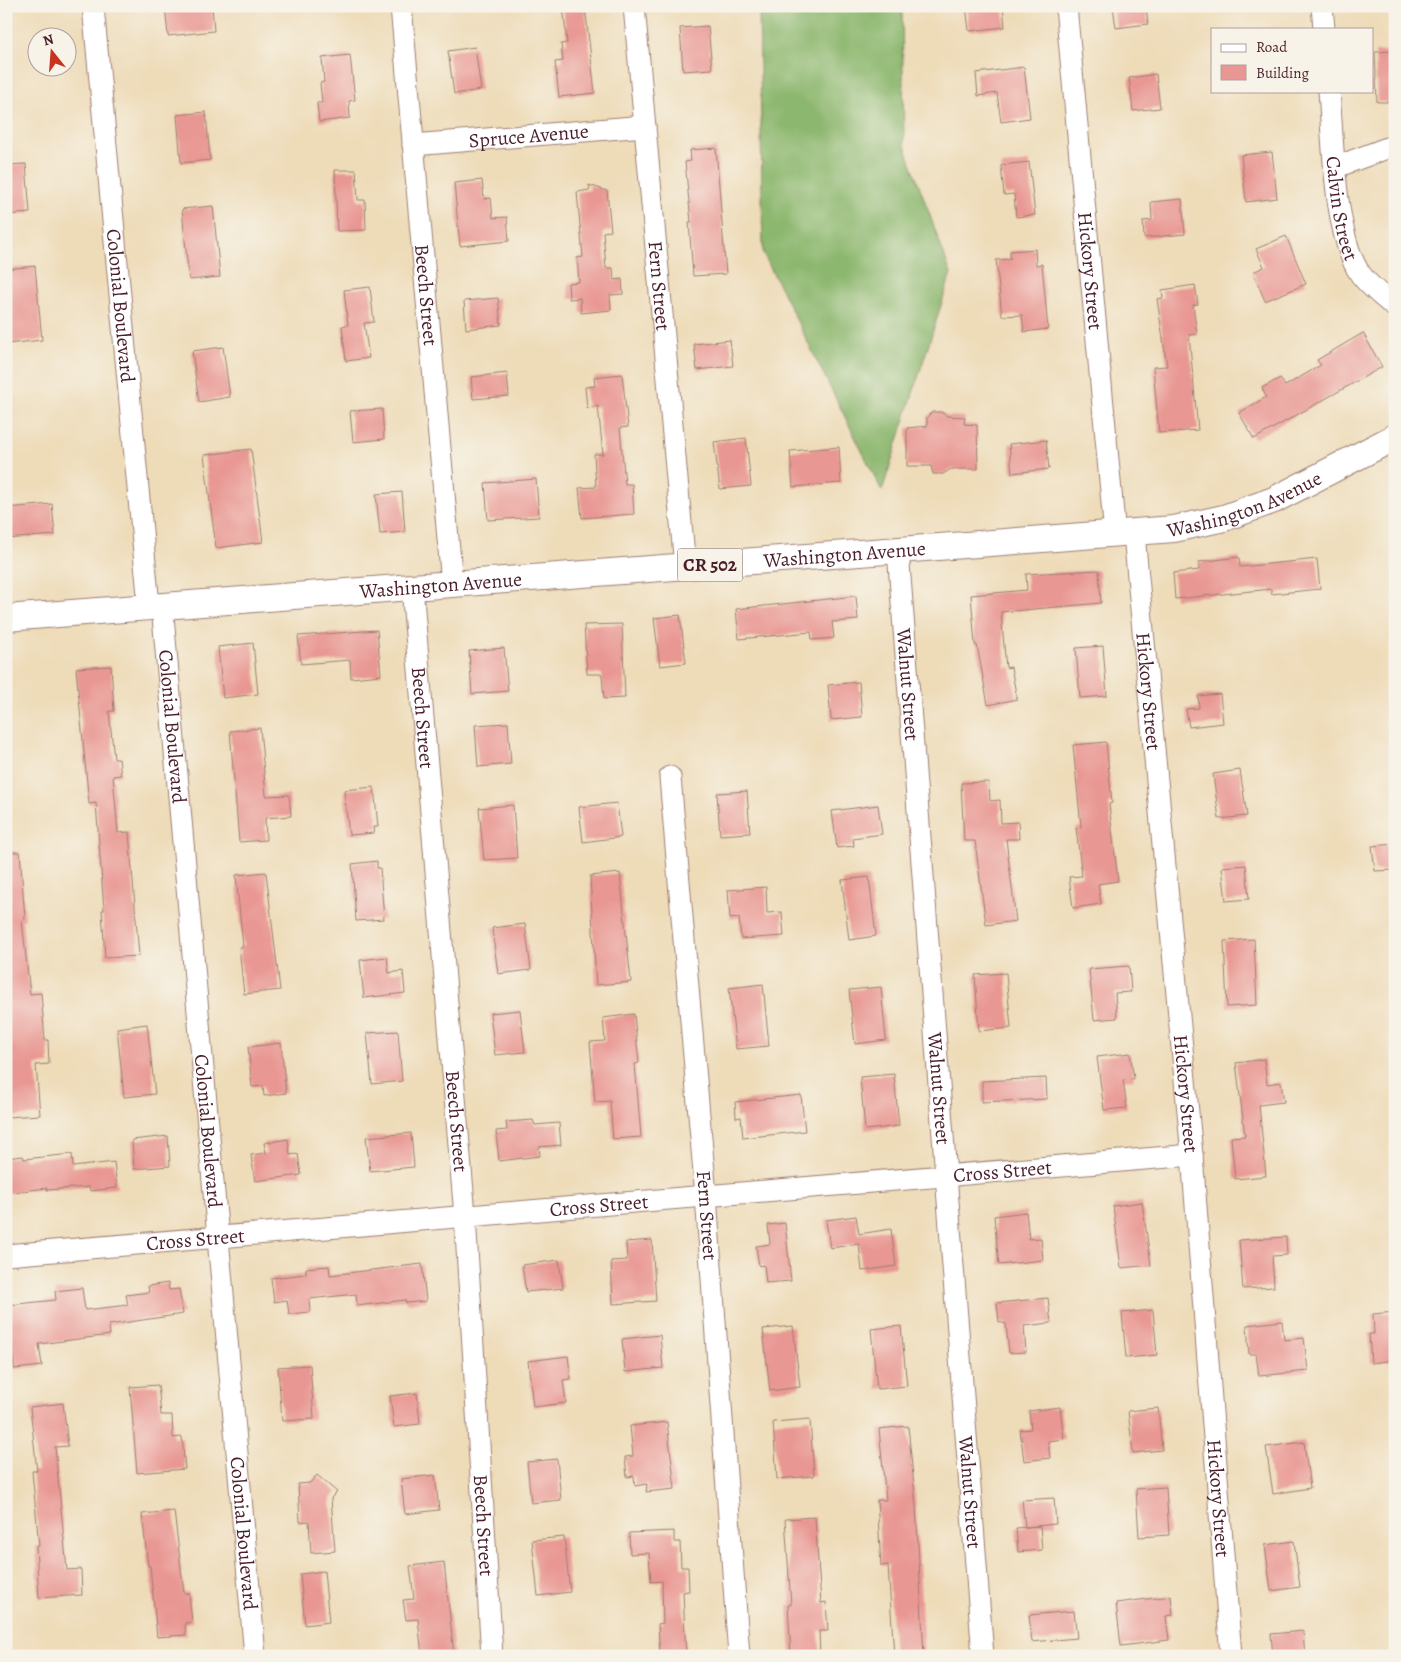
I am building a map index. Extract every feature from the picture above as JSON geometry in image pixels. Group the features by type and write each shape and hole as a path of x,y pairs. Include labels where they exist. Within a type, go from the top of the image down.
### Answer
{"main road":[{"name":"Washington Avenue","path":"6,618 155,605 685,567 1174,529 1224,518 1274,500 1395,437"}],"street":[{"name":"Colonial Boulevard","path":"93,6 218,1237 255,1656"},
{"name":"Beech Street","path":"400,6 452,584"},
{"name":"Fern Street","path":"634,6 685,567"},
{"name":"Hickory Street","path":"1066,6 1192,1155 1231,1656"},
{"path":"1322,6 1324,28"},
{"name":"Calvin Street","path":"1329,92 1343,232 1350,256 1361,275 1378,294 1395,307"},
{"name":"Spruce Avenue","path":"413,145 645,126"},
{"path":"1336,166 1395,145"},
{"name":"Walnut Street","path":"898,551 983,1656"},
{"name":"Beech Street","path":"412,587 465,1216 492,1656"},
{"name":"Fern Street","path":"670,777 706,1196 739,1656"},
{"name":"Cross Street","path":"6,1255 1192,1155"}],"green space":[{"path":"759,6 902,6 904,143 951,274 882,491 763,253"}],"building":[{"path":"165,6 195,6 195,9 212,7 214,31 168,36"},
{"path":"563,6 585,6 595,93 559,97 555,62 563,61 561,44 567,43"},
{"path":"966,6 1003,6 1005,27 969,31"},
{"path":"1113,6 1146,6 1148,24 1116,28"},
{"path":"708,26 712,69 683,71 680,28"},
{"path":"475,47 481,90 454,94 448,51"},
{"path":"1395,51 1395,102 1377,102 1375,52"},
{"path":"350,55 355,100 349,101 350,118 319,122 317,103 322,103 320,83 324,82 322,58"},
{"path":"1024,67 1030,118 1001,122 997,93 978,96 976,73"},
{"path":"1156,74 1160,108 1133,111 1129,78"},
{"path":"206,112 210,160 181,163 177,115"},
{"path":"716,148 726,274 693,276 689,222 691,222 685,162 691,161 690,150"},
{"path":"1272,152 1277,198 1246,202 1241,155"},
{"path":"1029,162 1035,215 1016,217 1014,194 1004,195 1001,165"},
{"path":"26,164 30,213 6,215 6,165"},
{"path":"335,170 356,170 358,200 365,200 366,230 337,231"},
{"path":"482,180 484,199 491,198 493,218 507,217 509,241 460,246 454,183"},
{"path":"589,185 607,191 611,231 603,232 606,268 613,268 614,280 622,279 623,294 610,295 611,310 581,313 580,298 569,299 568,283 579,282 577,258 583,257 577,192 590,190"},
{"path":"1182,199 1185,234 1144,238 1143,221 1152,220 1151,202"},
{"path":"213,206 220,277 189,280 182,209"},
{"path":"1286,236 1306,284 1265,301 1253,272 1264,267 1256,249"},
{"path":"1035,249 1036,265 1042,264 1048,329 1024,332 1022,315 1002,316 996,260 1010,259 1010,251"},
{"path":"35,266 42,340 7,344 6,269"},
{"path":"1195,285 1198,304 1193,305 1197,334 1189,335 1198,430 1159,433 1153,367 1167,366 1157,299 1163,298 1162,290"},
{"path":"370,287 374,322 364,323 369,358 346,361 342,326 348,325 344,290"},
{"path":"498,298 501,325 466,329 464,301"},
{"path":"1363,333 1382,367 1254,439 1239,413 1266,397 1262,388 1280,378 1285,386 1321,365 1317,360"},
{"path":"730,340 733,366 697,370 694,344"},
{"path":"223,347 230,397 199,402 192,351"},
{"path":"507,373 509,396 473,399 471,377"},
{"path":"622,374 628,427 620,428 625,484 632,484 634,514 582,518 579,488 596,487 594,454 603,454 598,406 587,408 585,387 595,386 594,377"},
{"path":"382,409 384,439 353,442 350,411"},
{"path":"932,412 941,412 947,416 965,417 964,424 977,425 978,469 951,469 943,474 933,474 931,466 907,466 907,428 927,426 927,417"},
{"path":"746,438 751,486 720,489 714,442"},
{"path":"1046,440 1049,469 1012,473 1009,444"},
{"path":"839,447 841,483 793,487 790,451"},
{"path":"251,449 263,542 216,548 204,455"},
{"path":"536,479 539,517 488,520 485,483"},
{"path":"402,492 405,532 380,534 376,494"},
{"path":"52,504 55,535 6,539 6,508"},
{"path":"1239,557 1240,567 1317,559 1320,589 1271,594 1271,589 1175,599 1173,573 1199,570 1199,562"},
{"path":"1099,570 1101,603 1001,612 1006,668 1011,667 1017,699 988,705 977,645 975,645 971,595 1027,590 1026,574"},
{"path":"856,596 858,620 832,622 834,638 812,640 811,632 739,639 736,609"},
{"path":"680,615 686,663 660,666 654,618"},
{"path":"622,624 625,698 604,699 602,674 587,674 584,625"},
{"path":"377,630 381,675 351,678 350,660 301,664 298,636"},
{"path":"253,643 258,694 223,698 218,647"},
{"path":"1103,646 1107,696 1080,698 1076,648"},
{"path":"504,648 508,691 472,694 469,651"},
{"path":"111,666 114,711 109,711 114,759 119,759 121,775 113,776 118,833 129,832 139,956 105,958 102,910 104,910 96,803 89,804 76,668"},
{"path":"859,682 862,717 831,720 828,685"},
{"path":"1220,694 1223,723 1189,727 1186,709 1199,708 1198,696"},
{"path":"508,723 511,764 478,767 475,725"},
{"path":"260,728 266,796 289,795 291,816 265,818 266,840 239,842 230,731"},
{"path":"1106,742 1112,803 1109,804 1118,881 1098,884 1101,904 1073,908 1069,877 1082,876 1076,828 1081,827 1073,745"},
{"path":"1240,770 1247,816 1219,819 1213,774"},
{"path":"989,782 990,801 1000,800 1001,823 1018,822 1019,839 1006,839 1016,921 986,925 975,841 964,841 961,783"},
{"path":"374,787 378,827 373,827 374,833 349,835 344,790"},
{"path":"747,791 750,833 720,835 717,793"},
{"path":"617,803 621,837 583,842 579,807"},
{"path":"513,805 517,858 484,860 479,808"},
{"path":"878,805 882,834 853,838 854,846 837,848 832,811"},
{"path":"1395,844 1395,870 1375,871 1372,846"},
{"path":"6,852 20,852 25,919 22,920 30,994 41,993 45,1040 48,1040 49,1064 36,1065 40,1115 6,1117"},
{"path":"377,861 377,868 380,868 384,919 356,921 352,864"},
{"path":"1246,865 1249,899 1226,901 1222,867"},
{"path":"266,872 280,990 244,994 239,947 243,947 236,875"},
{"path":"620,873 631,982 596,985 590,876"},
{"path":"869,877 876,936 849,940 842,880"},
{"path":"766,887 767,913 782,912 784,936 741,939 739,918 730,919 728,890"},
{"path":"525,924 531,970 498,974 492,928"},
{"path":"1254,939 1257,1005 1227,1007 1224,941"},
{"path":"387,957 389,973 403,971 405,993 364,998 360,960"},
{"path":"1129,966 1131,992 1115,993 1117,1018 1094,1020 1089,969"},
{"path":"1006,973 1011,1028 979,1031 975,975"},
{"path":"763,984 769,1046 736,1049 729,988"},
{"path":"881,987 886,1040 855,1044 849,990"},
{"path":"520,1010 525,1052 495,1055 490,1013"},
{"path":"634,1014 639,1063 635,1064 641,1137 613,1139 610,1101 595,1102 590,1042 605,1041 603,1018"},
{"path":"147,1024 155,1094 124,1097 117,1028"},
{"path":"398,1031 402,1081 372,1084 367,1033"},
{"path":"281,1043 286,1093 264,1096 263,1086 252,1087 248,1047"},
{"path":"1130,1053 1134,1079 1123,1080 1127,1108 1104,1110 1097,1057"},
{"path":"1264,1059 1267,1084 1281,1082 1284,1102 1259,1105 1266,1176 1235,1179 1231,1137 1245,1136 1236,1063"},
{"path":"894,1074 899,1126 865,1130 860,1077"},
{"path":"1046,1078 1047,1099 982,1102 982,1081"},
{"path":"801,1095 805,1131 743,1138 741,1117 736,1118 735,1102"},
{"path":"533,1120 535,1125 559,1123 561,1145 539,1147 540,1156 499,1161 496,1131 507,1130 506,1122"},
{"path":"411,1133 414,1167 370,1171 366,1137"},
{"path":"168,1136 170,1166 134,1169 132,1140"},
{"path":"288,1139 290,1155 298,1154 301,1175 255,1181 251,1155 266,1153 264,1143"},
{"path":"72,1154 73,1167 114,1162 117,1188 90,1191 89,1187 47,1190 47,1188 6,1193 6,1158 23,1156 24,1159"},
{"path":"1142,1202 1151,1265 1121,1268 1113,1206"},
{"path":"1026,1212 1029,1239 1041,1238 1043,1260 999,1265 994,1216"},
{"path":"856,1216 859,1234 891,1229 896,1266 862,1271 859,1244 830,1248 826,1220"},
{"path":"785,1223 791,1281 766,1283 764,1265 759,1266 756,1246 770,1244 768,1225"},
{"path":"1286,1237 1287,1255 1272,1256 1274,1287 1243,1289 1239,1240"},
{"path":"652,1240 656,1301 613,1304 611,1261 627,1260 626,1242"},
{"path":"559,1260 563,1288 526,1292 522,1265"},
{"path":"422,1264 426,1301 406,1303 405,1300 357,1306 356,1294 309,1299 310,1312 289,1314 287,1300 274,1302 271,1278 306,1274 306,1268 329,1266 330,1275"},
{"path":"168,1283 169,1290 179,1289 183,1314 109,1325 110,1335 39,1344 42,1366 14,1369 8,1305 56,1300 55,1291 82,1288 85,1310 128,1305 126,1295 149,1292 148,1286"},
{"path":"1048,1298 1051,1323 1024,1326 1026,1352 1009,1353 1006,1324 999,1322 997,1303"},
{"path":"1153,1310 1157,1355 1126,1358 1122,1313"},
{"path":"1395,1312 1395,1360 1371,1363 1369,1334 1374,1334 1373,1314"},
{"path":"1282,1321 1284,1340 1304,1338 1308,1371 1259,1376 1256,1354 1249,1354 1247,1325"},
{"path":"793,1326 800,1387 770,1391 763,1329"},
{"path":"901,1326 907,1386 877,1389 871,1329"},
{"path":"660,1335 663,1368 625,1372 622,1339"},
{"path":"568,1356 571,1379 563,1380 566,1403 533,1407 528,1361"},
{"path":"310,1365 314,1419 282,1421 278,1367"},
{"path":"158,1385 161,1415 172,1415 173,1438 182,1437 185,1469 137,1473 130,1387"},
{"path":"417,1393 420,1424 394,1427 390,1396"},
{"path":"63,1403 68,1446 55,1447 67,1570 81,1569 82,1595 39,1598 36,1546 39,1546 32,1471 37,1471 30,1407"},
{"path":"1060,1407 1064,1439 1048,1441 1050,1458 1024,1461 1020,1430 1031,1429 1029,1411"},
{"path":"1158,1408 1162,1450 1133,1453 1128,1411"},
{"path":"810,1419 814,1476 777,1479 773,1422"},
{"path":"667,1422 675,1489 646,1492 647,1484 635,1486 634,1476 627,1477 625,1457 633,1456 630,1426"},
{"path":"908,1426 916,1506 924,1656 894,1656 888,1565 881,1566 877,1500 886,1500 879,1429"},
{"path":"1304,1442 1310,1488 1273,1494 1266,1447"},
{"path":"557,1459 561,1500 531,1503 527,1462"},
{"path":"317,1475 337,1492 331,1498 335,1551 311,1553 309,1521 300,1522 298,1484 310,1483"},
{"path":"435,1475 439,1510 405,1514 401,1479"},
{"path":"1166,1487 1169,1535 1139,1537 1136,1489"},
{"path":"1054,1498 1056,1524 1025,1527 1022,1500"},
{"path":"174,1511 184,1593 189,1593 192,1622 185,1623 186,1635 157,1637 150,1566 148,1566 142,1514"},
{"path":"815,1517 821,1603 826,1602 828,1631 819,1631 820,1656 791,1656 788,1605 791,1605 785,1519"},
{"path":"1040,1526 1042,1550 1018,1552 1016,1528"},
{"path":"674,1531 674,1542 680,1542 681,1567 688,1567 689,1591 683,1592 686,1656 660,1656 658,1624 663,1623 662,1581 651,1582 649,1553 630,1554 629,1533"},
{"path":"564,1537 570,1592 538,1596 532,1540"},
{"path":"1294,1541 1300,1587 1271,1591 1265,1545"},
{"path":"444,1562 454,1656 422,1656 418,1619 406,1620 403,1600 414,1599 410,1566"},
{"path":"324,1571 329,1622 305,1625 300,1574"},
{"path":"1171,1596 1173,1615 1166,1616 1169,1640 1121,1646 1116,1603"},
{"path":"1074,1611 1077,1638 1032,1642 1029,1615"},
{"path":"1303,1631 1305,1656 1273,1656 1271,1634"}]}
